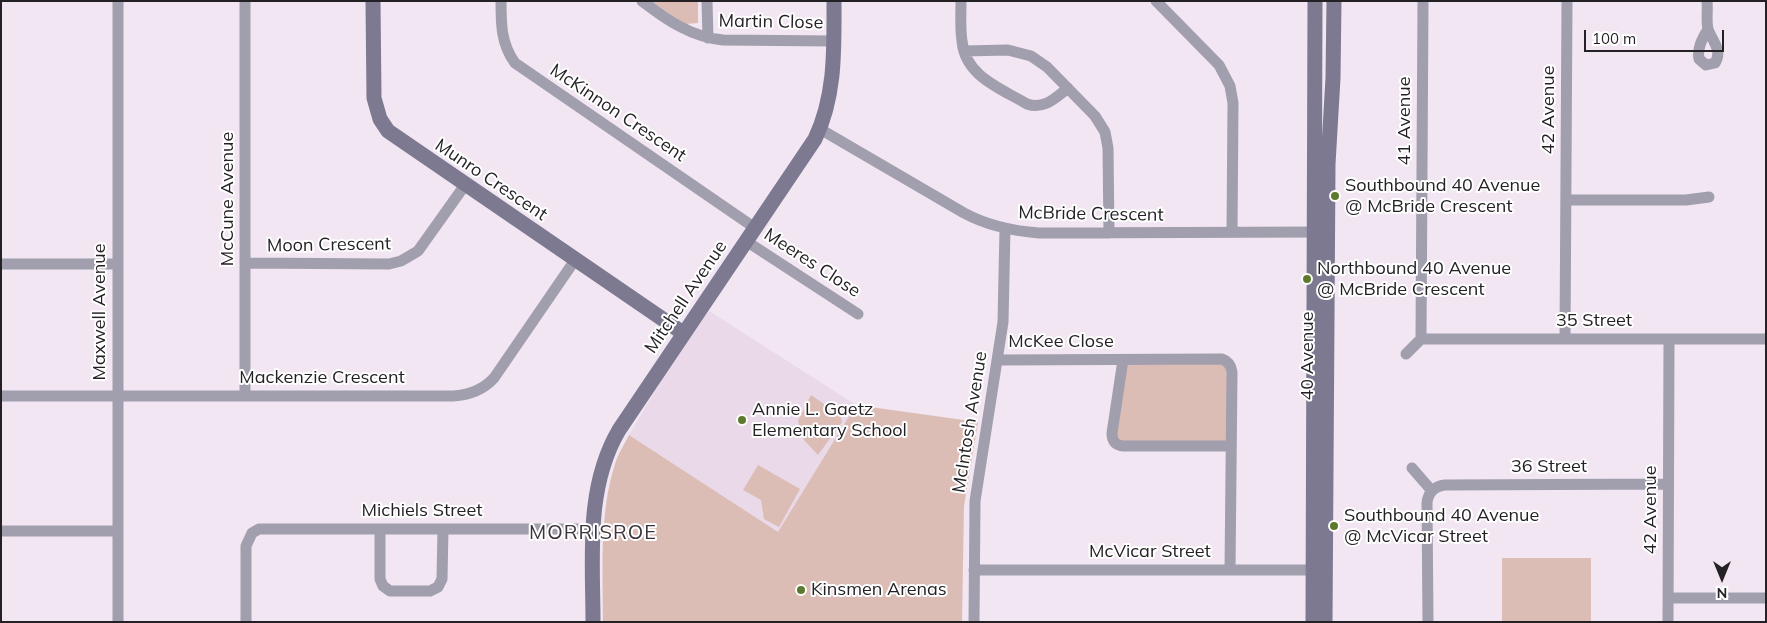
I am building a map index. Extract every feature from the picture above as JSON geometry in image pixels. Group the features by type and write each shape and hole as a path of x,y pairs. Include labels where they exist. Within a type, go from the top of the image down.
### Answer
{"street":[{"name":"Maxwell Avenue","path":"118,1 118,622"},
{"name":"McCune Avenue","path":"245,396 246,1"},
{"name":"Munro Crescent","path":"373,1 374,98 384,126 396,137 465,185 683,333"},
{"name":"McKinnon Crescent","path":"501,1 503,39 506,49 515,63 755,228"},
{"name":"Martin Close","path":"642,1 692,34 708,38 723,40 834,41"},
{"name":"Martin Close","path":"707,1 708,38"},
{"name":"Mitchell Avenue","path":"593,622 593,529 599,477 614,439 683,333 810,147 820,128 831,90 834,1"},
{"path":"961,1 961,40 969,64 976,72 1030,105 1048,104 1068,88"},
{"name":"40 Avenue","path":"1313,622 1319,570 1321,232 1315,1"},
{"name":"40 Avenue","path":"1321,232 1334,1"},
{"name":"41 Avenue","path":"1421,339 1423,1"},
{"name":"42 Avenue","path":"1565,339 1567,1"},
{"path":"1707,1 1708,30"},
{"path":"1158,2 1215,60 1224,71 1230,86 1233,103 1232,232"},
{"path":"964,51 1008,50 1021,52 1040,61 1095,116 1105,132 1108,154 1109,233"},
{"name":"McBride Crescent","path":"820,128 974,219 1006,229 1039,232 1109,233 1321,232"},
{"name":"Moon Crescent","path":"246,264 389,264 401,261 414,255 424,245 465,185"},
{"path":"1566,200 1686,200 1709,197"},
{"name":"McIntosh Avenue","path":"974,622 975,502 998,360 1004,306 1006,229"},
{"name":"Meeres Close","path":"746,241 858,314"},
{"name":"Mackenzie Crescent","path":"1,396 453,396 468,394 489,384 494,378 575,260"},
{"path":"1,264 118,264"},
{"path":"1406,354 1421,339"},
{"name":"35 Street","path":"1421,339 1766,339"},
{"name":"42 Avenue","path":"1668,622 1669,339"},
{"name":"McKee Close","path":"998,360 1226,360 1232,372 1230,570"},
{"name":"McKee Close","path":"1123,360 1112,433 1116,444 1124,446 1231,446"},
{"path":"1412,468 1432,491 1427,503 1428,622"},
{"name":"36 Street","path":"1432,491 1439,486 1445,485 1668,484"},
{"name":"Michiels Street","path":"246,622 246,546 252,533 259,529 593,529"},
{"path":"380,529 381,583 390,591 430,591 435,590 441,584 443,529"},
{"path":"1,531 118,531"},
{"name":"McVicar Street","path":"974,570 1319,570"},
{"name":"40 Avenue","path":"1319,570 1325,622"},
{"path":"1668,598 1766,598"}],"shaded area":[{"path":"650,1 698,1 698,23 685,24"},
{"name":"Annie L. Gaetz Elementary School","path":"709,311 856,405 779,533 629,435 687,337"},
{"path":"1123,360 1226,360 1231,446 1123,446 1112,433"},
{"path":"811,395 840,415 842,422 818,455 804,440 798,421"},
{"path":"856,405 978,422 964,506 962,622 603,622 603,542 606,502 615,464 629,435 778,532"},
{"path":"758,465 800,489 779,527 764,519 761,500 743,490"},
{"path":"1502,558 1591,558 1591,622 1502,622"}],"place":[{"name":"Southbound 40 Avenue @ McBride Crescent","path":"1335,196"},
{"name":"Northbound 40 Avenue @ McBride Crescent","path":"1307,279"},
{"name":"Annie L. Gaetz Elementary School","path":"742,420"},
{"name":"Southbound 40 Avenue @ McVicar Street","path":"1334,526"},
{"name":"Kinsmen Arenas","path":"801,590"}],"district":[{"name":"MORRISROE","path":"593,533"}]}
